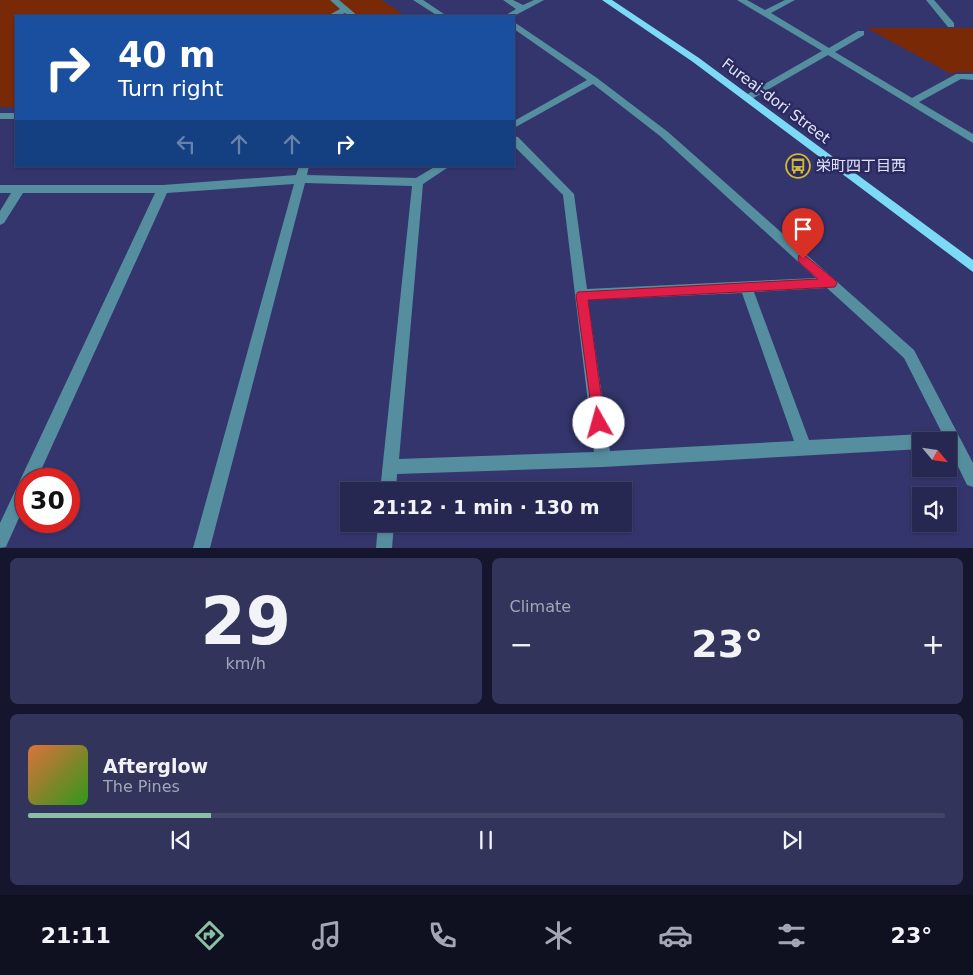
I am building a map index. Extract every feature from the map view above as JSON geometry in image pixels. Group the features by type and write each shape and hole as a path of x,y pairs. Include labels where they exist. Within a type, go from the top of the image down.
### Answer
{"main road":[{"name":"Fureai-dori Street","path":"606,0 696,60 973,267"}],"street":[{"path":"334,0 353,15"},
{"path":"417,0 441,15"},
{"path":"507,0 523,9"},
{"path":"510,15 540,0"},
{"path":"741,0 913,101 973,139"},
{"path":"765,13 791,0"},
{"path":"930,0 951,25"},
{"path":"334,15 346,10"},
{"path":"515,26 594,80 664,134 909,354 950,432"},
{"path":"747,98 861,33"},
{"path":"913,101 958,76 973,76"},
{"path":"515,124 594,80"},
{"path":"0,116 15,116"},
{"path":"515,141 568,194 603,459"},
{"path":"0,190 163,189 302,173 418,182 443,167"},
{"path":"201,548 302,173"},
{"path":"389,482 418,182"},
{"path":"34,468 163,189"},
{"path":"0,220 20,190"},
{"path":"582,295 831,283"},
{"path":"747,288 804,447"},
{"path":"390,467 603,459 912,442"},
{"path":"958,448 973,479"},
{"path":"0,541 15,508"},
{"path":"384,548 385,532"}],"shaded area":[{"path":"0,0 381,0 404,15 15,15 15,107 0,107"},
{"path":"867,28 973,28 973,72 951,74"}],"place":[{"name":"栄町四丁目西","path":"798,166"}],"route":[{"path":"599,423 582,295 831,283 803,259"}]}
